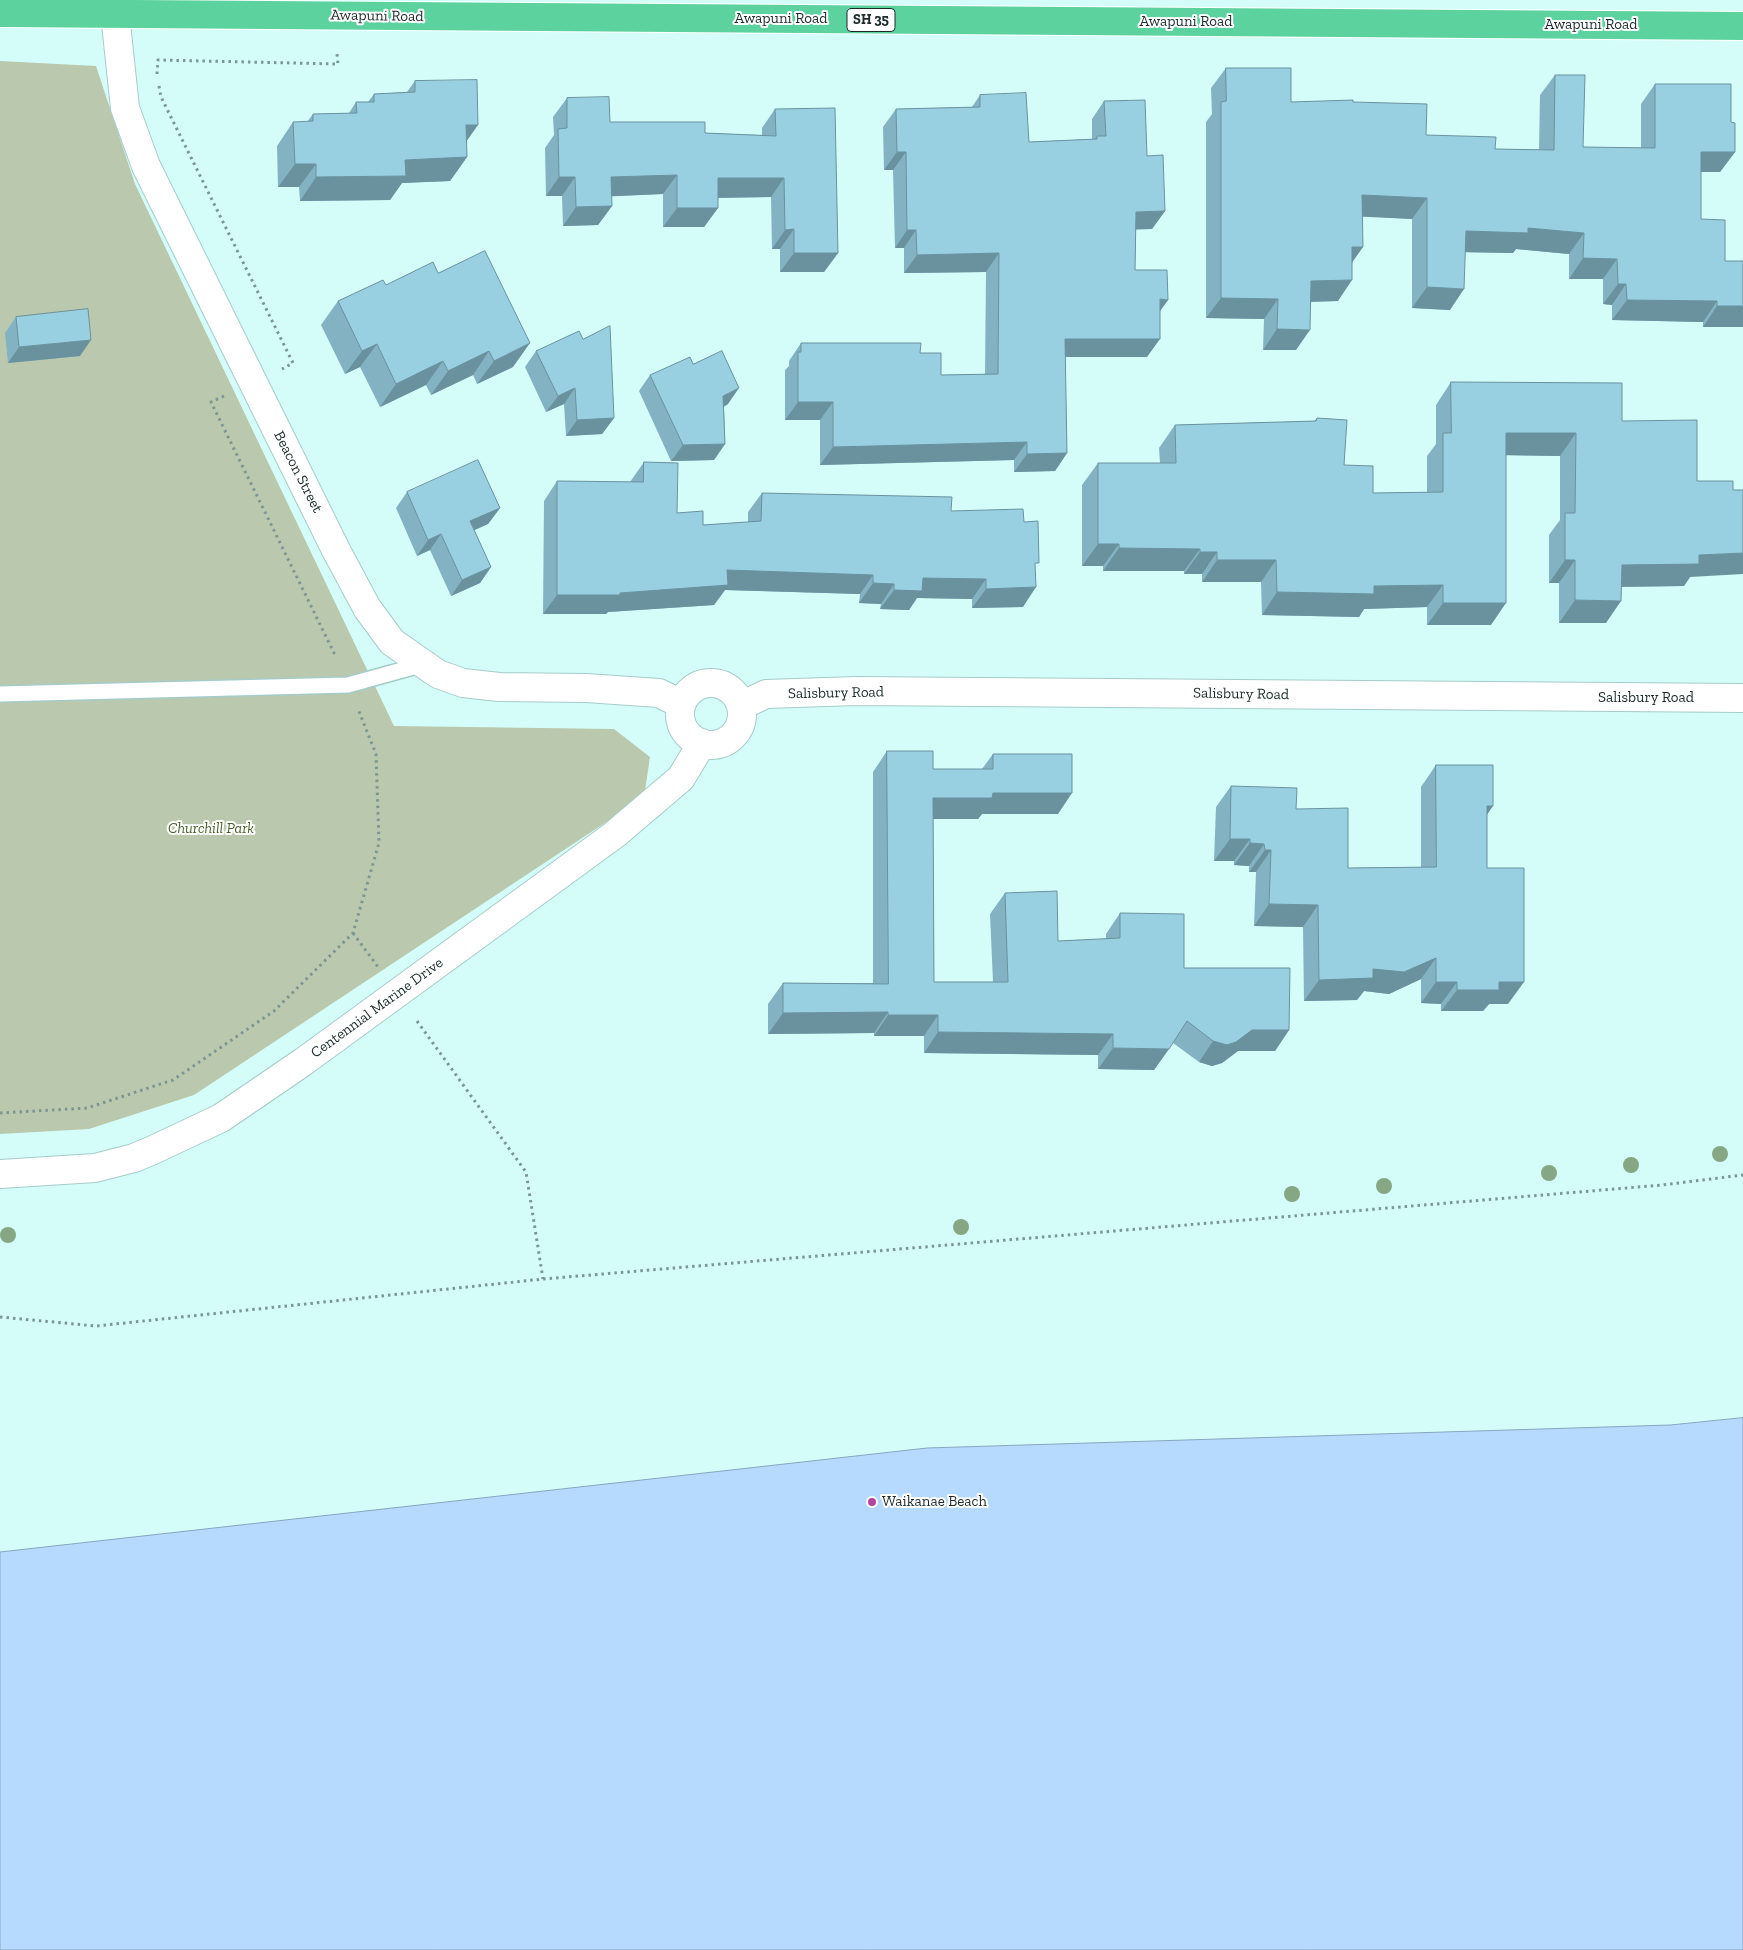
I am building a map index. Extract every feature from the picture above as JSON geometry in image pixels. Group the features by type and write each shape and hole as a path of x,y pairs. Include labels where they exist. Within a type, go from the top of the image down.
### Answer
{"highway":[{"name":"Awapuni Road","path":"0,13 115,14 423,8 1743,26"}],"street":[{"name":"Beacon Street","path":"115,14 125,108 146,166 336,550 367,608 392,642 438,674 462,683 499,687 586,688 659,693 681,704"},
{"path":"706,683 717,683 728,687 736,695 741,706 742,717 739,727 733,736 724,742 713,745 702,743 691,738 683,728 680,716 681,704 686,694 695,687 706,683"},
{"name":"Salisbury Road","path":"741,706 766,694 856,691 1743,698"},
{"name":"Centennial Marine Drive","path":"0,1174 95,1168 134,1158 221,1118 304,1062 614,835 681,778 702,743"}],"lane":[{"path":"0,694 348,685 424,664"}],"path":[{"path":"156,77 158,60 338,64 337,54"},
{"path":"0,1113 87,1108 173,1080 274,1011 353,933 379,843 376,754 340,664 211,402 293,363 161,97 158,83"},
{"path":"353,933 526,1172 544,1279"},
{"path":"0,1317 96,1326 544,1279 1642,1187 1743,1175"}],"green space":[{"name":"Churchill Park","path":"0,61 96,66 135,184 394,726 614,729 650,757 644,797 194,1095 89,1129 0,1134"}],"water":[{"path":"1743,1418 1743,1950 0,1950 0,1552 927,1448 1670,1425"}],"building":[{"path":"1226,68 1291,68 1291,102 1353,100 1353,102 1427,104 1426,135 1496,137 1495,149 1554,150 1555,75 1585,75 1583,147 1655,148 1655,84 1731,84 1731,122 1735,123 1735,152 1701,152 1701,219 1725,220 1725,261 1743,261 1743,306 1717,306 1717,301 1627,300 1626,284 1618,284 1617,259 1583,258 1584,233 1528,228 1528,233 1466,231 1464,289 1427,287 1427,198 1362,195 1363,247 1352,247 1352,280 1311,281 1310,330 1277,329 1278,299 1221,298 1221,102 1226,101"},
{"path":"477,80 478,125 466,125 467,157 405,160 406,176 316,177 316,164 295,164 293,122 313,121 313,114 357,113 356,102 374,102 374,94 415,92 415,81"},
{"path":"1026,93 1029,142 1097,139 1097,136 1106,136 1104,101 1145,100 1147,156 1163,155 1165,211 1136,212 1135,270 1167,270 1168,300 1160,299 1160,339 1065,339 1067,453 1027,454 1027,442 833,447 833,402 798,402 798,352 801,352 801,343 921,343 920,353 941,353 941,375 998,374 999,253 917,255 916,230 907,230 906,152 897,152 896,109 980,107 980,95"},
{"path":"609,97 610,122 705,122 705,133 776,136 775,109 835,108 838,253 794,253 794,229 785,230 784,178 718,178 718,208 677,208 677,175 611,177 612,206 576,207 575,177 559,177 558,129 567,128 567,98"},
{"path":"485,251 530,343 494,361 489,351 448,371 443,361 396,384 377,344 362,351 338,301 383,280 386,285 433,262 438,273"},
{"path":"88,309 91,340 19,347 16,317"},
{"path":"610,326 614,418 577,420 575,388 558,396 536,351 579,331 583,339"},
{"path":"722,351 739,388 723,396 725,444 683,445 650,375 690,357 693,364"},
{"path":"1451,382 1622,383 1622,421 1697,420 1697,481 1733,481 1733,490 1743,490 1743,553 1699,555 1699,564 1622,565 1621,601 1575,600 1575,560 1565,560 1565,513 1575,513 1576,433 1506,433 1506,603 1443,603 1443,585 1374,586 1374,594 1277,592 1276,560 1217,560 1217,552 1200,552 1200,549 1119,548 1119,544 1098,544 1098,463 1176,463 1175,425 1316,421 1317,418 1347,420 1344,465 1373,466 1373,493 1443,492 1443,433 1451,433"},
{"path":"478,460 500,508 470,521 491,567 462,580 441,534 428,540 407,492"},
{"path":"644,462 678,463 677,513 703,511 703,525 761,521 762,493 952,497 951,511 1023,509 1024,522 1038,521 1039,563 1035,563 1036,587 986,589 986,579 923,578 922,591 894,590 894,584 873,583 873,575 727,570 728,585 620,593 620,595 557,595 557,481 643,482"},
{"path":"887,751 933,751 933,769 993,769 993,754 1072,754 1072,793 993,793 992,798 933,798 934,982 1008,982 1005,893 1057,891 1058,941 1120,938 1120,913 1184,914 1184,968 1290,968 1289,1030 1252,1030 1236,1042 1227,1045 1213,1041 1187,1021 1169,1049 1113,1048 1113,1034 938,1032 938,1015 888,1015 888,1012 783,1013 783,983 888,984"},
{"path":"1436,765 1493,765 1493,806 1487,806 1487,868 1524,868 1524,982 1499,982 1499,990 1457,990 1457,982 1436,982 1436,958 1404,972 1373,969 1373,978 1319,980 1318,905 1269,904 1271,850 1265,850 1264,844 1250,843 1250,839 1230,839 1231,786 1297,788 1296,809 1348,808 1348,868 1436,867"}],"place":[{"name":"Waikanae Beach","path":"872,1502"}]}
